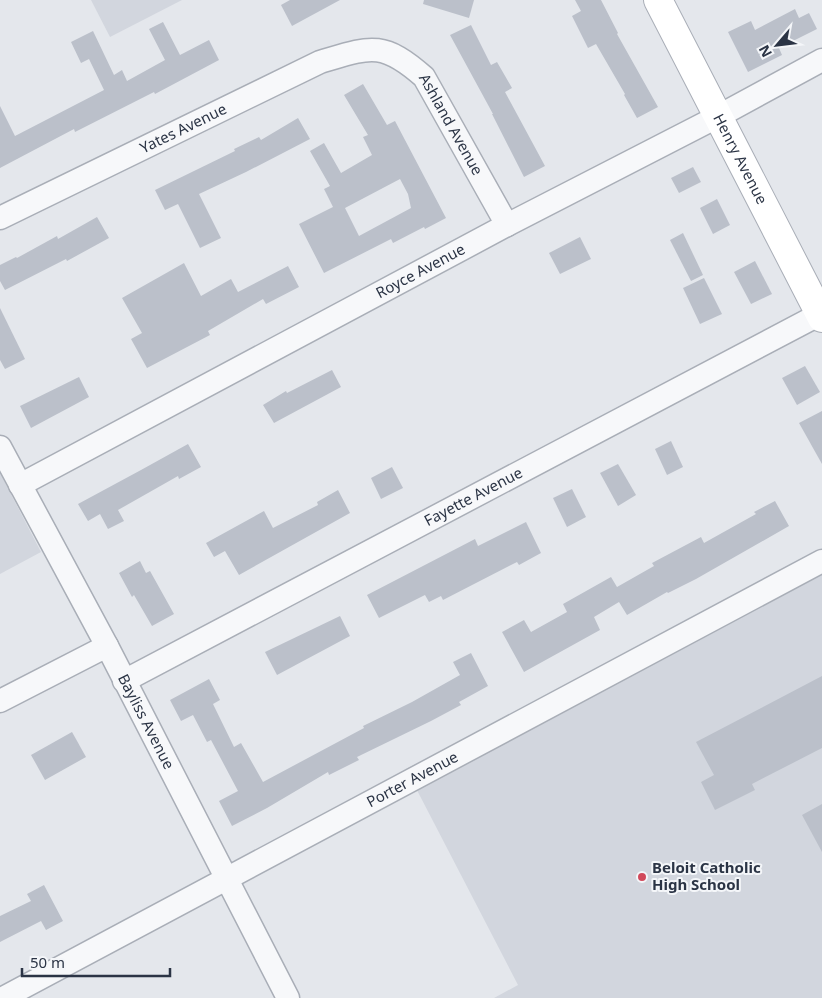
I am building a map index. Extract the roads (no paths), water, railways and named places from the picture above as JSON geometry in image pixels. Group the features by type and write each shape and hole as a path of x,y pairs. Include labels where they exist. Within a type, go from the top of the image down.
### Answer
{"street":[{"name":"Henry Avenue","path":"658,0 821,315"},
{"name":"Yates Avenue","path":"0,218 320,62 370,49"},
{"name":"Ashland Avenue","path":"370,49 384,51 405,61 424,77 507,225"},
{"name":"Royce Avenue","path":"20,484 822,60"},
{"name":"Fayette Avenue","path":"124,681 821,315"},
{"name":"Bayliss Avenue","path":"0,447 106,646 288,998"},
{"name":"Porter Avenue","path":"3,998 822,561"},
{"path":"0,701 106,646"}],"place":[{"name":"Beloit Catholic High School","path":"642,877"}]}
